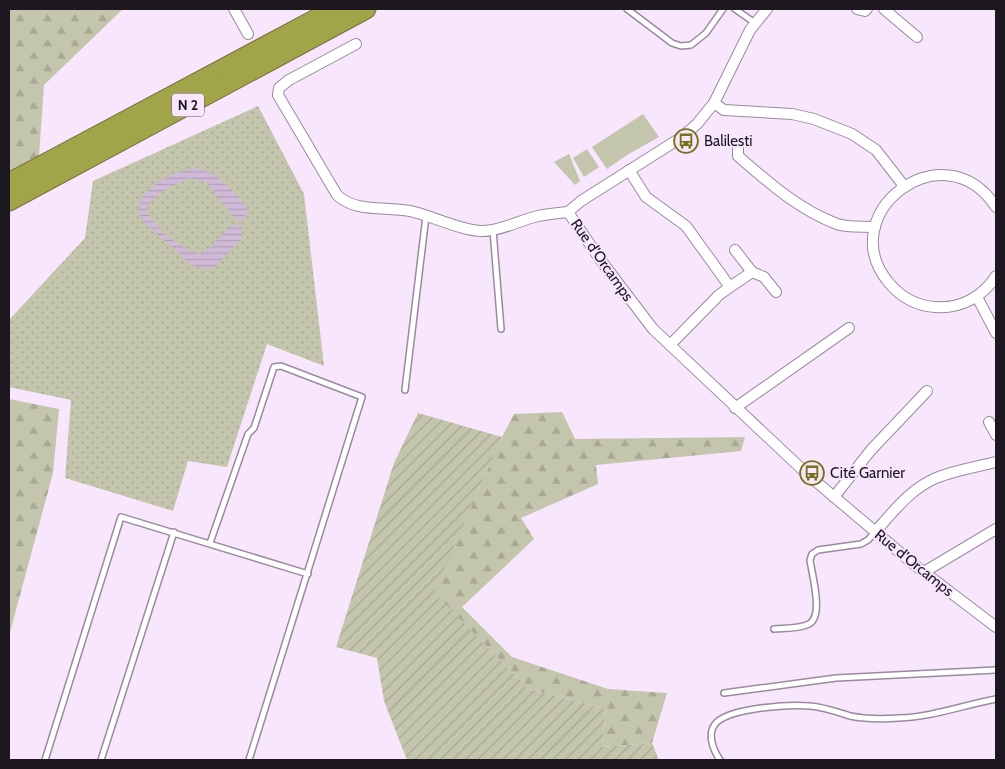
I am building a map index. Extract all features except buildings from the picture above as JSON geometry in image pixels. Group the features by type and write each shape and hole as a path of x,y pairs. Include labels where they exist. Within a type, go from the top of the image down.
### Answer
{"highway":[{"name":"N 2","path":"9,183 335,9"},
{"name":"N 2","path":"9,201 366,9"}],"street":[{"path":"234,9 248,34"},
{"path":"568,212 581,201 682,137 697,124 714,103 750,30 767,9"},
{"path":"857,9 865,11 867,9"},
{"path":"884,9 918,37"},
{"name":"Rue d'Orcamps","path":"356,44 289,80 278,88 278,95 341,200 360,207 410,211 478,231 493,230 538,216 568,212 629,299 653,329 670,346 735,408 834,497 924,572 996,627"},
{"path":"714,103 724,110 792,114 814,118 852,134 876,150 904,186"},
{"path":"738,143 738,156 770,184 807,210 838,224 876,227"},
{"path":"629,170 646,197 686,226 730,287"},
{"path":"996,207 990,198 976,185 959,178 940,175 922,178 904,186 891,197 881,211 876,227 874,244 877,261 884,277 896,291 910,300 927,306 944,308 961,304 977,297 991,284 996,276"},
{"path":"735,250 752,272 764,277 776,292"},
{"path":"670,346 719,295 752,272"},
{"path":"977,297 996,332"},
{"path":"735,408 849,328"},
{"path":"834,497 871,450 927,391"},
{"path":"989,422 996,435"},
{"path":"875,532 904,500 935,479 959,470 996,462"},
{"path":"924,572 996,529"}],"lane":[{"path":"627,9 672,43 681,46 691,45 706,33 723,9"},
{"path":"735,9 755,23"},
{"path":"406,390 426,216"},
{"path":"493,230 502,328"},
{"path":"210,543 248,434 254,428 274,367 281,366 362,397 250,760"},
{"path":"45,760 121,516 308,574"},
{"path":"101,760 174,532"},
{"path":"774,629 807,625 814,620 817,610 810,560 812,554 818,550 861,544 868,540 875,532"},
{"path":"724,693 836,678 996,670"},
{"path":"720,760 713,750 713,730 716,723 735,713 757,709 807,706 819,707 853,716 900,718 925,716 996,699"}],"green space":[{"path":"9,9 123,9 44,85 39,156 9,172"},
{"path":"258,106 304,194 324,366 267,344 227,467 188,461 173,511 65,478 71,400 9,387 9,320 85,238 93,181"},
{"path":"643,114 659,137 607,169 592,147"},
{"path":"587,149 599,167 584,177 573,158"},
{"path":"569,154 580,181 575,185 554,162"},
{"path":"9,399 59,409 53,473 9,636"},
{"path":"562,412 575,439 745,437 741,451 596,465 598,484 521,518 534,539 462,607 512,657 608,689 667,693 652,743 602,747 606,709 528,689 433,592 514,414"},
{"path":"418,413 502,437 434,592 528,689 606,709 602,747 652,743 659,760 407,760 384,701 377,658 336,647 394,463"}],"shaded area":[{"path":"196,168 212,174 226,184 238,197 249,210 242,221 236,219 207,183 190,178 159,194 146,210 156,225 168,237 183,247 199,254 208,250 231,226 242,225 242,238 217,265 209,269 193,266 147,225 138,213 144,195 151,188 177,173"}],"place":[{"name":"Balilesti","path":"686,141"},
{"name":"Cité Garnier","path":"812,473"}]}
